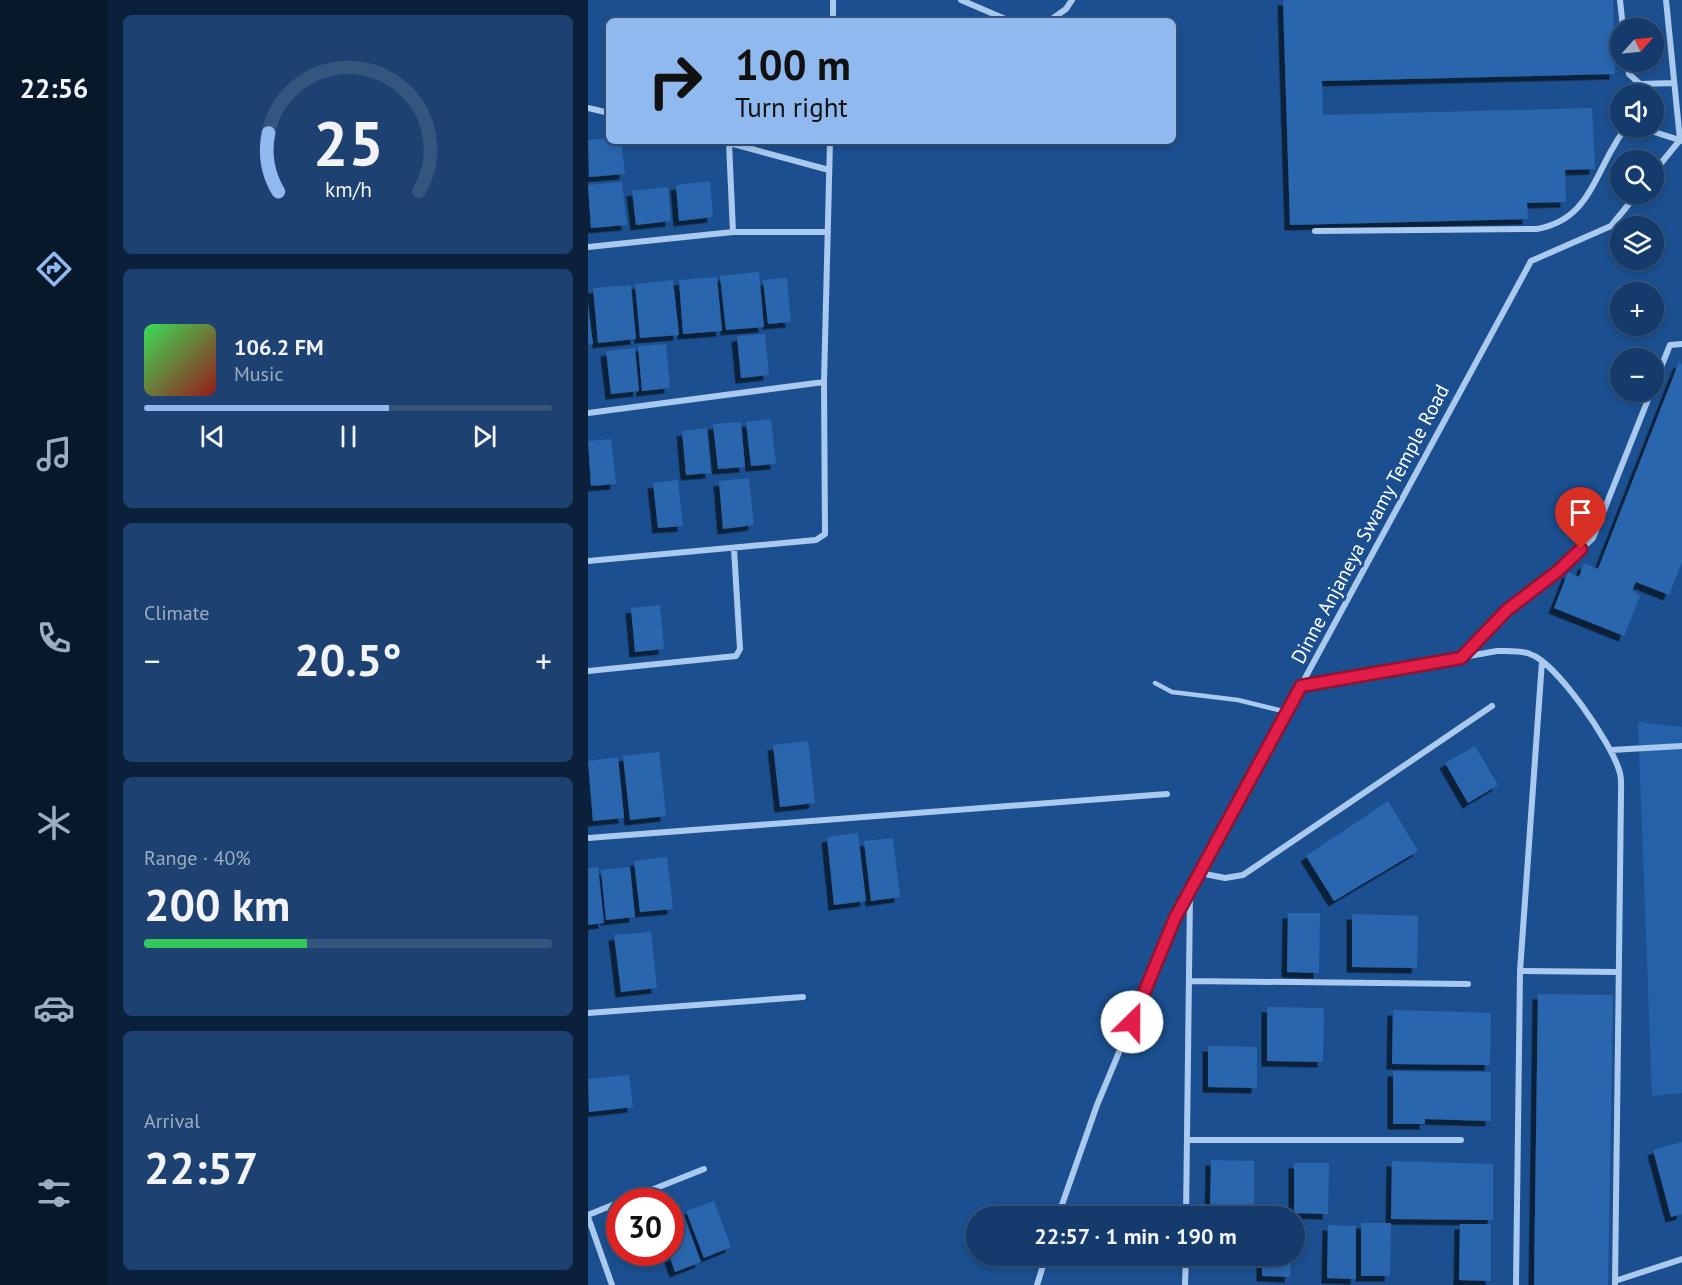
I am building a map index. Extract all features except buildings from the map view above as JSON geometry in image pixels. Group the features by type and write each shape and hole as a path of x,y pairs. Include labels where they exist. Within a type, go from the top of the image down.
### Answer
{"street":[{"path":"832,18 833,0"},
{"path":"961,0 1003,18"},
{"path":"1053,18 1066,9 1072,0"},
{"path":"1620,0 1622,18"},
{"path":"1664,160 1681,141 1666,0"},
{"path":"1629,72 1640,84 1674,83"},
{"path":"588,108 606,112"},
{"path":"1664,135 1681,141"},
{"path":"1315,231 1537,229 1554,226 1567,220 1581,206 1620,138"},
{"path":"726,144 733,232"},
{"path":"733,144 829,170"},
{"path":"588,561 816,540 825,534 824,382 830,144"},
{"name":"Dinne Anjaneya Swamy Temple Road","path":"1062,1206 1097,1106 1175,918 1531,261 1611,226 1629,204"},
{"path":"588,247 733,232 828,231"},
{"path":"1664,360 1670,345 1682,344"},
{"path":"588,412 824,382"},
{"path":"1461,658 1507,610 1558,571 1593,538 1647,402"},
{"path":"588,671 736,656 740,649 734,549"},
{"path":"1301,686 1461,658 1513,651 1530,653 1542,661 1583,708 1611,750 1620,773 1621,794 1615,1283 1682,1259"},
{"path":"1516,1285 1520,971 1542,661"},
{"path":"1200,873 1224,878 1243,875 1492,706"},
{"path":"1611,750 1682,746"},
{"path":"588,838 1167,794"},
{"path":"1186,1206 1190,891"},
{"path":"1520,971 1618,972"},
{"path":"1189,981 1468,984"},
{"path":"588,1013 803,997"},
{"path":"1187,1140 1461,1140"},
{"path":"656,1188 704,1169"},
{"path":"606,1208 588,1216 612,1285"},
{"path":"1037,1285 1043,1266"},
{"path":"1185,1285 1186,1266"}],"lane":[{"path":"1155,683 1172,692 1238,700 1287,712"}],"shaded area":[{"path":"1638,722 1682,727 1682,1093 1652,1096"}],"route":[{"path":"1132,1022 1175,918 1301,686 1461,658 1507,610 1558,571 1581,549"}]}
